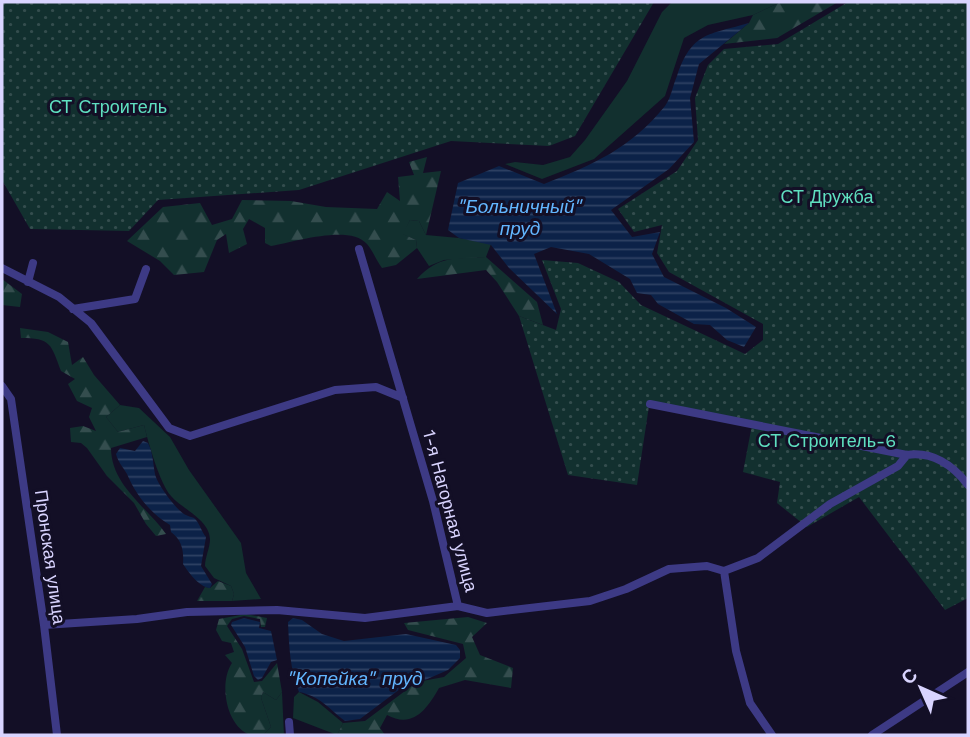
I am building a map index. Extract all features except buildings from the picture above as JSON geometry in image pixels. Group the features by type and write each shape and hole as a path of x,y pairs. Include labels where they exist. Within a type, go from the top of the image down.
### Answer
{"street":[{"name":"1-я Нагорная улица","path":"44,625 137,619 187,612 277,610 365,618 458,606 433,501 359,250"},
{"path":"29,282 33,263"},
{"path":"2,268 59,297 91,323 169,428 190,436 335,390 376,387 403,398"},
{"path":"74,309 135,299 146,269"},
{"name":"Пронская улица","path":"2,386 11,399 57,735"},
{"path":"650,404 907,454 923,453 959,472 968,485"},
{"path":"458,606 487,612 590,601 626,589 669,569 707,566 724,571 758,558 830,504 898,466 907,454"},
{"path":"724,571 736,651 750,703 772,735"},
{"path":"872,735 968,672"},
{"path":"289,722 290,735"}],"green space":[{"name":"СТ Строитель","path":"2,2 654,2 575,136 549,146 451,141 299,190 158,200 129,231 30,229 2,180"},
{"path":"672,2 781,2 753,15 708,25 684,38 665,96 594,159 542,179 505,164 515,162 543,165 570,157 627,81 662,12"},
{"path":"781,2 838,2 777,38 724,44 749,23 753,15"},
{"name":"СТ Дружба","path":"848,2 968,2 968,598 945,610 859,497 807,527 777,503 780,482 743,472 752,425 649,406 637,485 568,475 519,316 556,330 561,309 542,260 578,263 619,282 641,305 745,354 763,340 763,324 669,272 657,253 662,225 634,232 618,209 677,171 698,140 695,98 708,65 724,49 778,44"},
{"path":"427,157 423,173 441,171 426,235 419,221 410,220 403,234 416,240 417,248 396,265 382,268 367,244 348,235 321,236 271,246 265,243 265,228 249,219 243,229 247,244 229,253 226,234 217,240 204,272 174,275 160,261 127,241 163,207 200,203 212,225 232,219 242,200 291,201 326,207 377,209 387,192 400,201 398,177 414,175 409,162"},
{"path":"410,220 419,221 426,235 491,244 486,257 444,260 429,266 417,248 416,240 402,234"},
{"path":"486,257 537,302 543,325 519,316 486,270 417,279 440,262"},
{"path":"2,279 22,294 20,307 2,305"},
{"path":"20,328 48,332 68,342 72,365 83,357 94,375 120,405 106,417 118,432 144,425 147,437 111,448 113,461 123,484 166,534 156,536 134,503 107,476 87,448 81,443 71,442 70,428 83,426 96,431 89,417 92,408 77,401 68,384 75,379 61,371 48,344 38,339 21,338"},
{"path":"120,405 139,408 170,437 189,470 241,543 246,573 261,599 232,601 234,594 231,586 214,578 205,566 210,542 209,532 200,520 167,490 144,425 118,432 106,417"},
{"path":"218,581 231,586 234,594 232,601 197,601 205,587 210,588"},
{"path":"246,614 267,618 265,627 261,627 260,619 244,616 232,619 227,626 242,649 254,682 262,681 277,663 282,692 276,700 263,692 261,698 271,727 263,735 251,735 243,731 231,715 227,704 226,682 232,663 225,655 234,652 231,643 222,641 216,630 219,619"},
{"path":"468,617 487,623 472,637 480,655 513,668 511,688 465,680 439,688 424,709 412,718 404,720 387,715 380,728 385,735 337,735 343,723 365,721 417,682 444,677 466,658 463,644 408,630 404,623"},
{"path":"263,692 276,700 282,692 284,735 263,735 271,727 261,698"},
{"path":"299,692 318,702 343,723 337,735 293,718 294,697"}],"water":[{"name":"\"Больничный\" пруд","path":"749,23 699,64 690,98 694,142 669,169 611,210 632,237 660,232 652,254 664,277 726,308 756,327 744,347 727,340 710,325 694,324 658,304 651,295 637,293 630,279 589,254 551,247 534,254 557,314 509,268 491,245 459,238 448,230 458,183 499,166 544,184 610,154 638,134 665,106 683,62 696,43 712,33"},
{"path":"143,441 150,447 156,478 163,490 181,511 196,520 206,537 201,566 212,584 210,588 198,582 185,568 182,546 171,532 170,525 144,503 118,460 116,454 120,448 135,451"},
{"path":"244,618 260,622 259,628 271,631 277,660 271,662 258,680 254,676 245,647 231,625 232,622"},
{"name":"\"Копейка\" пруд","path":"293,618 302,620 322,634 344,641 406,634 456,645 460,650 460,658 448,670 425,680 416,677 360,719 345,721 319,700 299,692 290,649 288,622"}],"park label":[{"name":"СТ Строитель-6","path":"827,441"}]}
